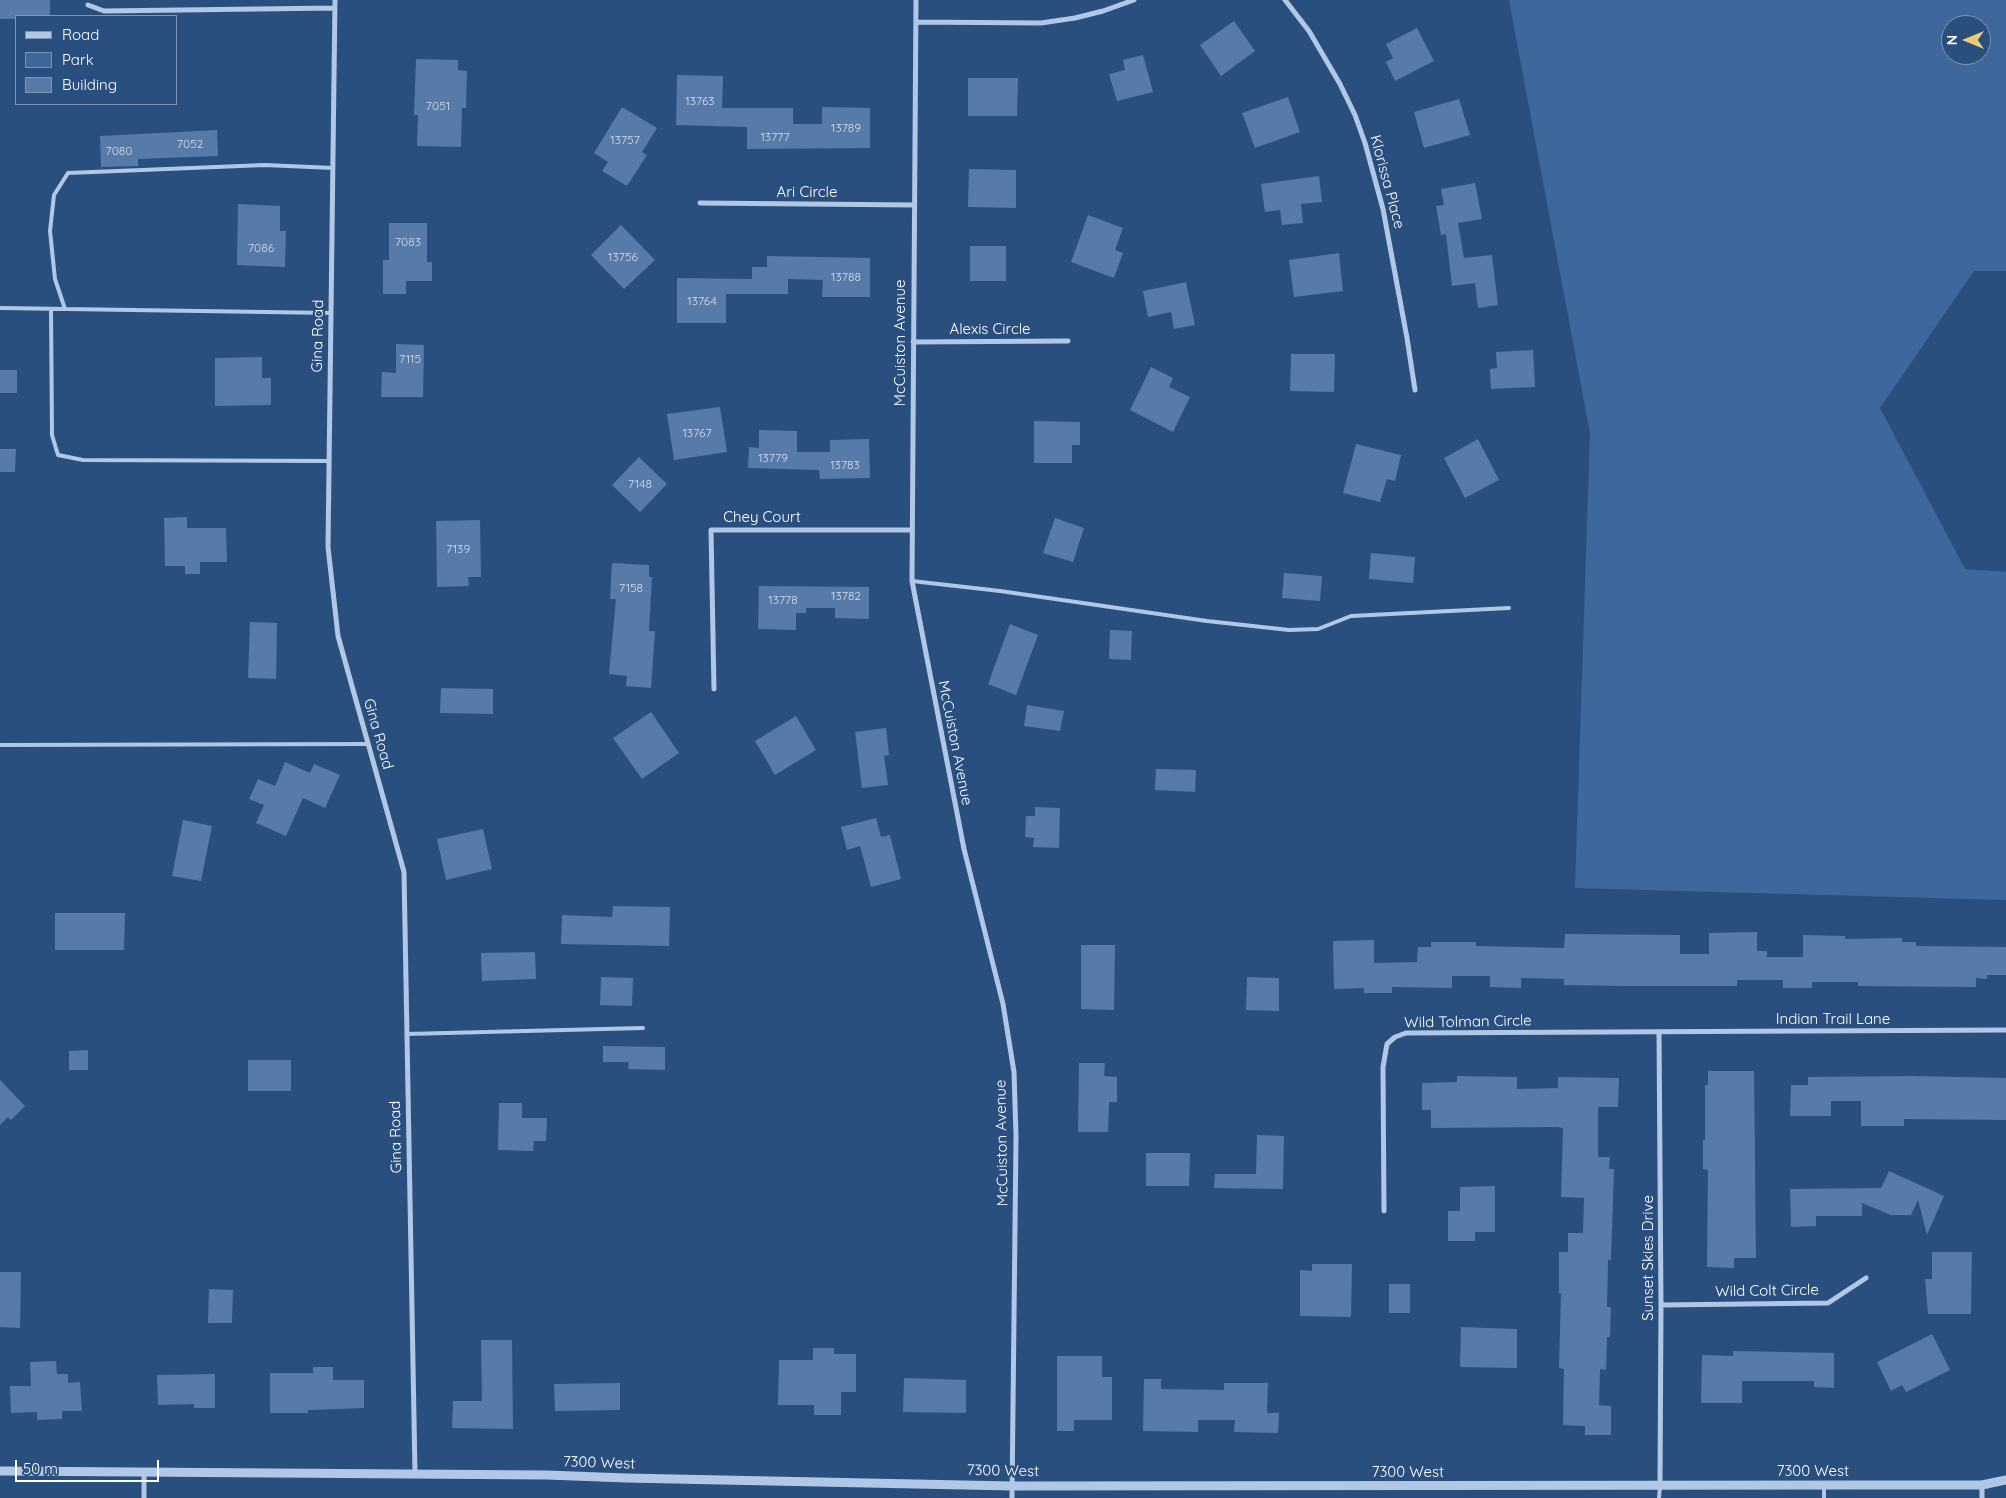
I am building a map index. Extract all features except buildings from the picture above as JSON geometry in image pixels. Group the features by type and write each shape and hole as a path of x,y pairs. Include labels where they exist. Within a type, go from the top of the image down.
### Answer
{"street":[{"name":"Gina Road","path":"335,0 328,546 338,636 404,872 415,1473"},
{"name":"McCuiston Avenue","path":"916,0 913,205 912,581 964,849 1003,1004 1014,1072 1016,1136 1012,1498"},
{"path":"916,22 1040,23 1075,18 1134,0"},
{"name":"Klorissa Place","path":"1285,0 1309,31 1340,84 1366,143 1383,209 1415,390"},
{"path":"88,5 104,11 335,8"},
{"name":"Ari Circle","path":"700,203 913,205"},
{"name":"Alexis Circle","path":"913,342 1068,341"},
{"name":"Chey Court","path":"714,689 710,530 912,530"},
{"name":"Indian Trail Lane","path":"1659,1033 2006,1030"},
{"name":"Wild Tolman Circle","path":"1384,1211 1383,1067 1388,1044 1396,1037 1406,1033 1659,1033"},
{"name":"Sunset Skies Drive","path":"1659,1033 1660,1484"},
{"name":"Wild Colt Circle","path":"1661,1305 1828,1303 1866,1278"},
{"name":"7300 West","path":"0,1471 415,1473 1012,1486 1982,1485 2006,1480"},
{"path":"144,1473 144,1498"},
{"path":"1982,1485 1982,1498"}],"lane":[{"path":"65,309 55,279 50,230 54,196 68,173 265,164 333,168"},
{"path":"0,308 331,313"},
{"path":"51,308 52,436 58,455 83,460 329,461"},
{"path":"912,581 1000,591 1207,621 1288,630 1318,629 1351,616 1509,608"},
{"path":"0,745 368,744"},
{"path":"407,1034 642,1028"},
{"path":"1659,1498 1660,1484"},
{"path":"1824,1485 1824,1498"}],"green space":[{"path":"1509,0 2006,0 2006,271 1974,271 1880,408 1965,569 2006,572 2006,900 1575,888 1590,433"}]}
